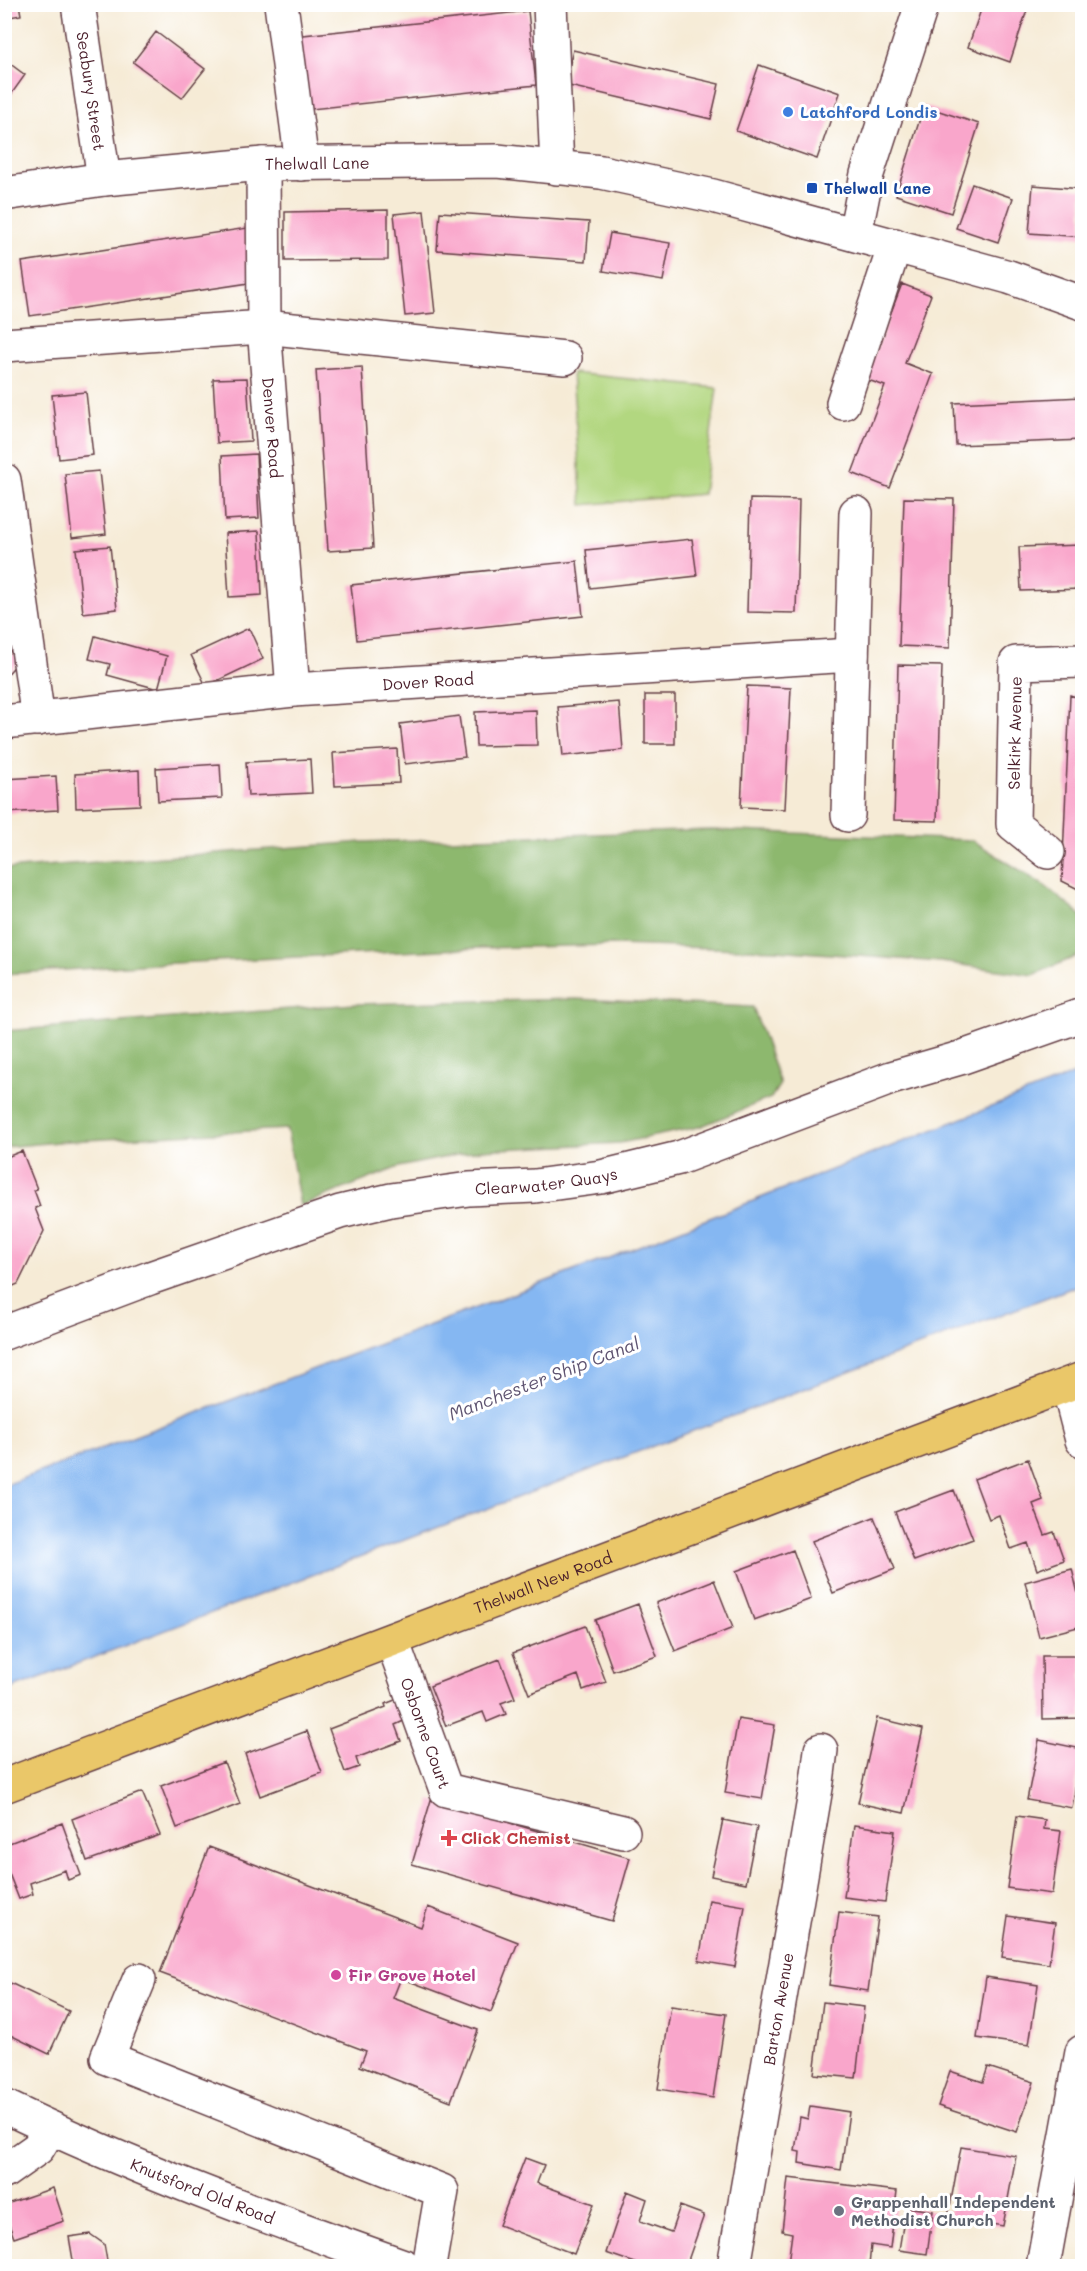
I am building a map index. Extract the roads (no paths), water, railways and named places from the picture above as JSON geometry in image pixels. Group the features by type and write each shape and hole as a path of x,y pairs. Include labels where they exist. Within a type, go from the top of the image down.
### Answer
{"main road":[{"name":"Thelwall New Road","path":"4,1786 1075,1383"}],"street":[{"name":"Seabury Street","path":"78,4 104,179"},
{"path":"281,4 302,164"},
{"path":"550,4 557,168"},
{"path":"855,234 867,174 922,4"},
{"name":"Thelwall Lane","path":"4,194 104,179 264,164 497,162 601,172 713,196 855,234 1008,277 1083,303"},
{"name":"Denver Road","path":"264,164 264,327 293,690"},
{"path":"843,404 895,245"},
{"path":"4,345 264,327 564,358"},
{"path":"4,480 38,719"},
{"path":"848,815 856,513"},
{"name":"Dover Road","path":"4,722 293,690 852,655"},
{"name":"Selkirk Avenue","path":"1048,852 1013,824 1016,663 1083,661"},
{"name":"Clearwater Quays","path":"4,1333 150,1278 340,1212 391,1200 458,1191 535,1186 601,1177 679,1158 891,1078 960,1058 1083,1016"},
{"path":"1075,1383 1083,1440"},
{"name":"Osborne Court","path":"392,1640 446,1790 623,1832"},
{"name":"Barton Avenue","path":"734,2266 821,1750"},
{"path":"139,1980 108,2058 442,2191 429,2266"},
{"path":"1043,2266 1083,2052"},
{"name":"Knutsford Old Road","path":"4,2106 50,2128 234,2206 404,2266"},
{"path":"4,2172 38,2148 50,2128"}],"water":[{"name":"Manchester Ship Canal","path":"1082,1071 1082,1284 5,1691 5,1485 611,1257"}],"place":[{"name":"Latchford Londis","path":"788,112"},
{"name":"Thelwall Lane","path":"812,188"},
{"name":"Click Chemist","path":"449,1838"},
{"name":"Fir Grove Hotel","path":"336,1975"},
{"name":"Grappenhall Independent Methodist Church","path":"839,2211"}]}
